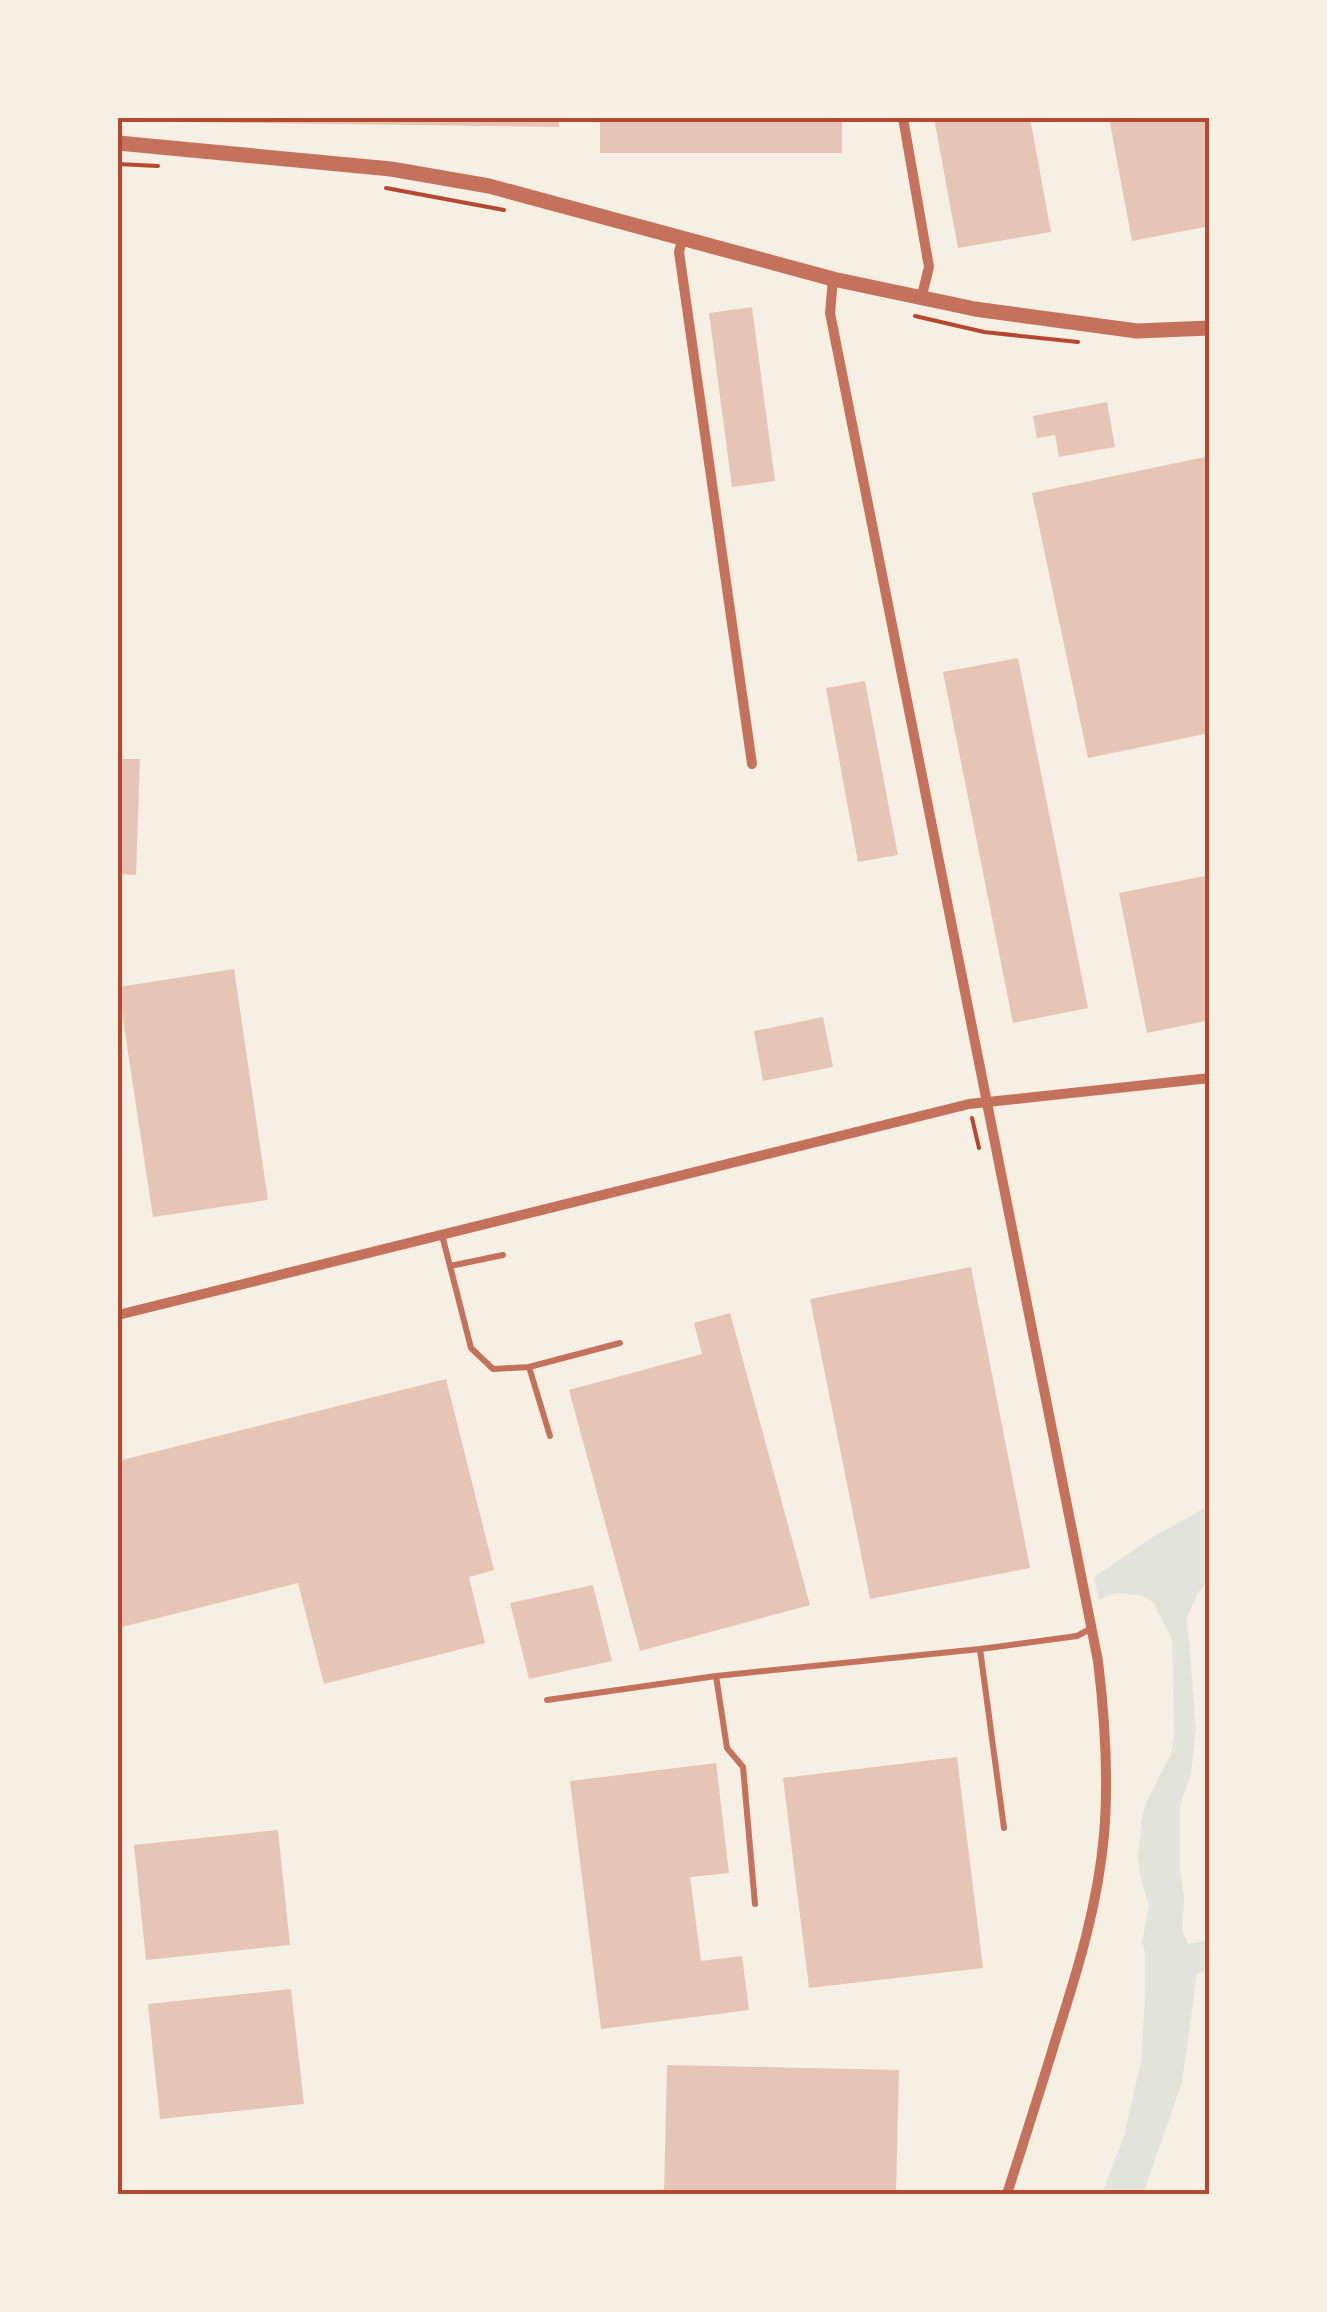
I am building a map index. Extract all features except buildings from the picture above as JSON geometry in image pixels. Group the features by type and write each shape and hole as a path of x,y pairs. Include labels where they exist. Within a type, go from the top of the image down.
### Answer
{"street":[{"path":"903,118 929,267 921,299"},
{"path":"118,143 411,172 489,186 833,279 974,310 1137,331 1210,328"},
{"path":"682,238 678,252 752,764"},
{"path":"833,279 830,313 1098,1661 1106,1726 1108,1779 1096,1894 1079,1966 1007,2194"},
{"path":"118,1316 986,1101 1210,1078"}],"lane":[{"path":"442,1235 471,1348 493,1369 528,1367 620,1343"},
{"path":"450,1266 503,1256"},
{"path":"528,1367 550,1436"},
{"path":"547,1700 716,1676 980,1649 1077,1636 1090,1629"},
{"path":"980,1649 1004,1828"},
{"path":"716,1676 727,1748 743,1767 755,1904"}],"shaded area":[{"path":"1209,1506 1209,1579 1187,1617 1196,1730 1191,1774 1180,1804 1180,1870 1184,1896 1182,1930 1188,1944 1209,1940 1209,1969 1197,1974 1182,2082 1143,2194 1102,2194 1124,2136 1141,2061 1145,1996 1142,1942 1149,1906 1138,1857 1142,1817 1171,1754 1174,1735 1172,1639 1153,1602 1140,1595 1115,1593 1099,1600 1094,1577 1156,1535"}]}
